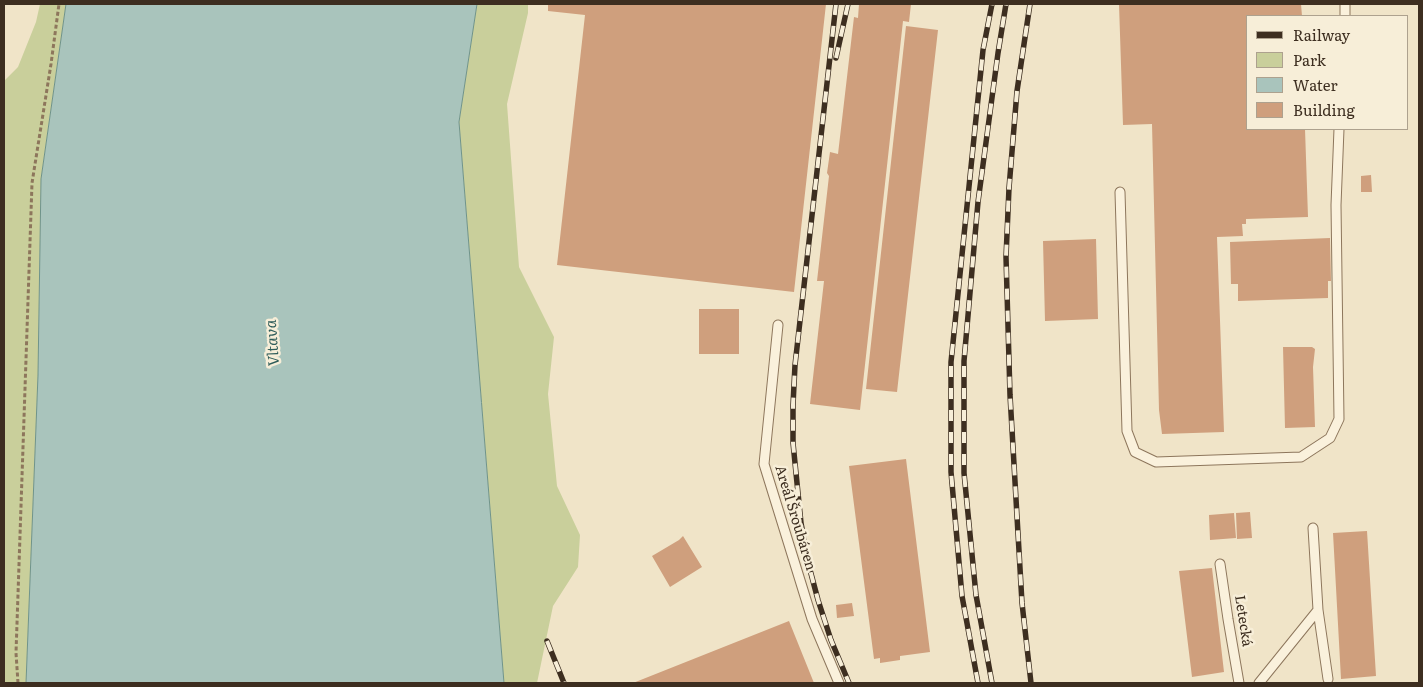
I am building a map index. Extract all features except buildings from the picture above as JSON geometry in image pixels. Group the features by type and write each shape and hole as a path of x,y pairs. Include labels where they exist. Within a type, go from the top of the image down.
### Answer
{"lane":[{"path":"1120,192 1127,432 1135,452 1156,462 1301,457 1330,438 1339,419 1336,205 1340,130"},
{"name":"Areál Šroubáren","path":"778,325 764,464 812,618 839,683"},
{"path":"1313,528 1318,610 1328,679"},
{"name":"Letecká","path":"1220,564 1239,683"},
{"path":"1259,683 1318,610"}],"path":[{"path":"18,683 16,643 32,183 59,4"}],"green space":[{"path":"40,4 66,4 41,179 38,375 26,683 4,683 4,81 18,67 36,22"},
{"path":"477,4 528,4 528,13 507,104 519,267 554,337 548,394 557,486 580,535 578,567 553,606 537,683 504,683 459,122"}],"water":[{"name":"Vltava","path":"66,4 477,4 459,122 504,683 26,683 38,375 41,179"}],"railway":[{"path":"836,4 795,365 793,443 801,523 809,566 831,640 849,683"},
{"path":"836,58 848,4"},
{"path":"978,683 962,596 951,472 951,362 983,50 992,4"},
{"path":"992,683 976,595 964,473 964,361 978,202 1006,4"},
{"path":"1030,4 1017,91 1009,188 1006,257 1010,395 1022,603 1031,683"},
{"path":"547,641 564,683"}]}
